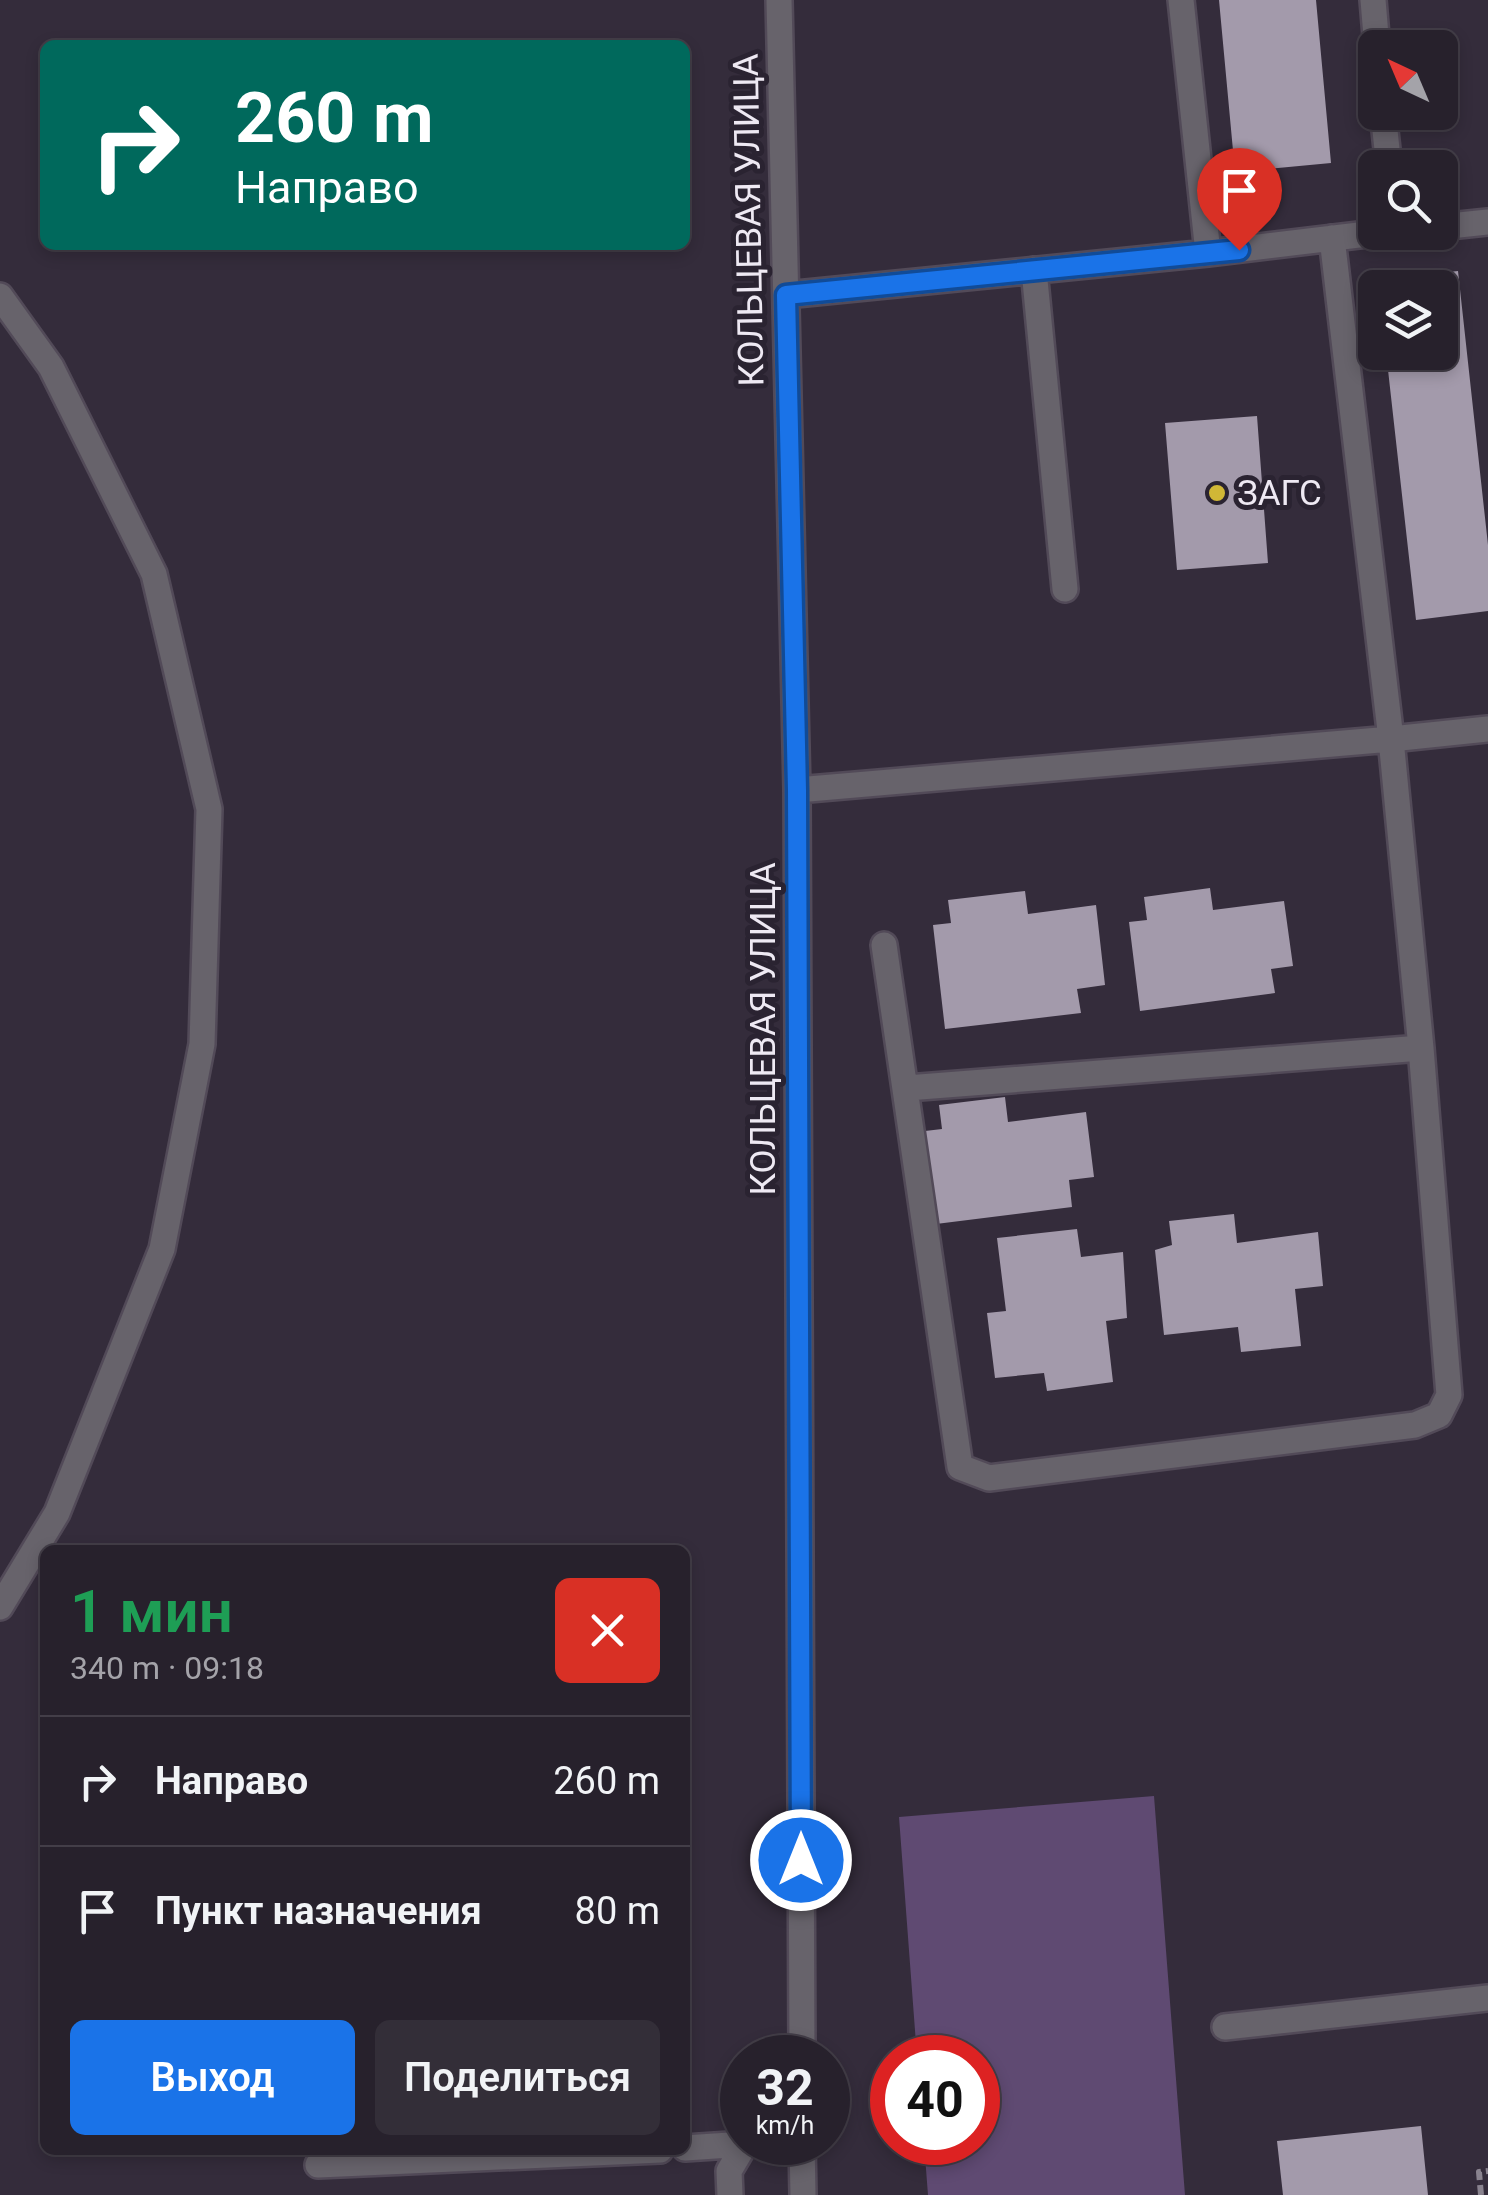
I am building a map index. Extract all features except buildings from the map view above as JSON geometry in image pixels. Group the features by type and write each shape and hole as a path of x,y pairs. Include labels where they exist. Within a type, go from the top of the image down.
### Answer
{"street":[{"name":"КОЛЬЦЕВАЯ УЛИЦА","path":"779,0 797,790 802,2035"},
{"path":"1180,0 1208,253"},
{"path":"1373,0 1376,30"},
{"path":"1458,225 1488,222"},
{"path":"786,295 1358,235"},
{"path":"884,945 960,1467 989,1478 1415,1426 1439,1415 1448,1395 1421,1048 1391,739 1332,238"},
{"path":"1034,270 1066,589"},
{"path":"0,296 50,367 154,574 209,809 202,1044 162,1249 57,1512 0,1607"},
{"path":"797,790 1488,728"},
{"path":"907,1088 1421,1048"},
{"path":"1225,2027 1488,1998"},
{"path":"690,2148 720,2145"},
{"path":"318,2166 553,2155"},
{"path":"730,2195 729,2172 734,2165"},
{"path":"802,2165 803,2195"}],"path":[{"path":"1481,2195 1479,2172 1488,2171"}],"shaded area":[{"path":"1154,1796 1185,2195 928,2195 926,2165 1000,2165 1000,2035 915,2035 899,1817"}],"place":[{"name":"ЗАГС","path":"1217,493"}],"route":[{"path":"801,1860 797,790 786,295 1239,250"}]}
